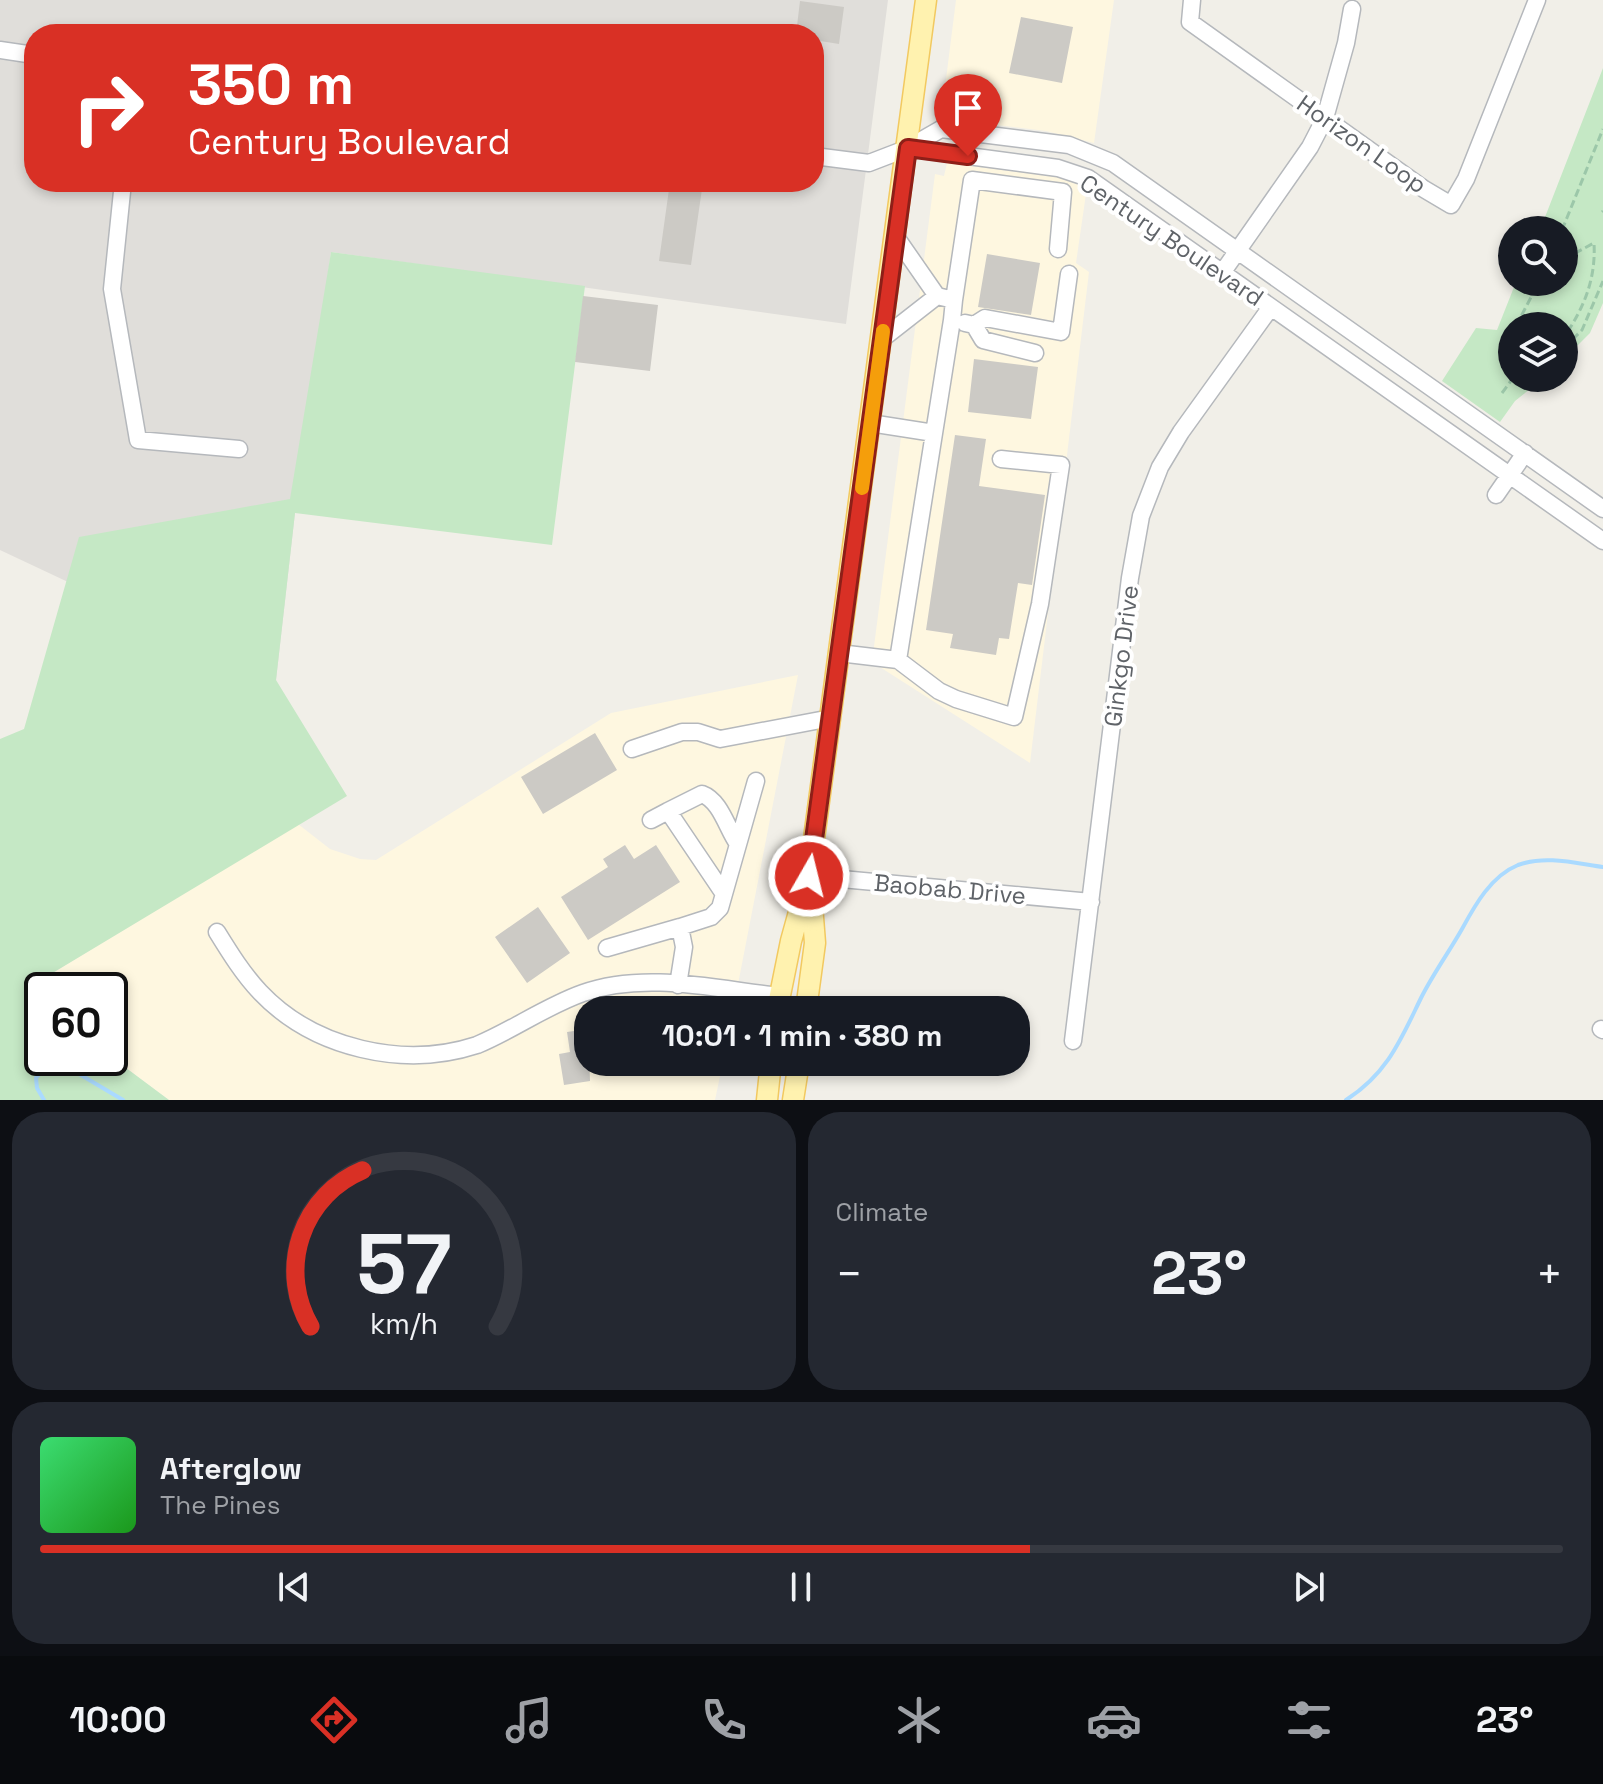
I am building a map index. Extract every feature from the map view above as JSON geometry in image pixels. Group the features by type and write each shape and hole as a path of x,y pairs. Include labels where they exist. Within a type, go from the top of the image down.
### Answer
{"main road":[{"path":"783,996 791,941 809,876 926,0"},
{"path":"808,996 815,943 809,876"},
{"path":"767,1100 770,1076"},
{"path":"786,1100 788,1076"},
{"path":"793,1100 797,1076"}],"street":[{"name":"Horizon Loop","path":"1192,0 1190,22 1451,205 1466,179 1537,0"},
{"path":"1222,273 1310,147 1325,118 1352,9"},
{"path":"0,50 24,54"},
{"name":"Century Boulevard","path":"908,148 941,129 1069,145 1113,163 1603,509"},
{"path":"824,157 869,163 908,148"},
{"name":"Century Boulevard","path":"908,148 1067,171 1095,183 1603,541"},
{"path":"1058,249 1067,171"},
{"path":"898,660 972,180 1063,192"},
{"path":"122,192 112,289 138,440 239,449"},
{"path":"896,237 937,296 954,300"},
{"path":"952,320 974,325 985,318 1061,332 1069,274"},
{"path":"882,339 937,296"},
{"name":"Ginkgo Drive","path":"1073,1041 1130,578 1141,516 1160,467 1174,443 1271,307"},
{"path":"974,325 983,340 1035,353"},
{"path":"870,423 934,433"},
{"path":"1496,495 1525,453"},
{"path":"839,653 898,660 947,695 1014,717 1040,604 1061,465 1001,459"},
{"path":"632,749 682,732 698,732 720,739 831,718"},
{"path":"607,948 711,917 720,908 756,781"},
{"path":"651,820 702,794 715,802 738,844"},
{"path":"668,811 724,894"},
{"name":"Baobab Drive","path":"809,876 1091,902"},
{"path":"678,985 684,947 680,927"},
{"path":"217,932 259,992 301,1025 322,1036 359,1048 405,1056 460,1051 581,993 606,986 636,983 678,985 735,996"}],"path":[{"path":"1568,216 1603,129"},
{"path":"1578,252 1594,243 1595,262 1591,283 1578,315"},
{"path":"1578,334 1603,281"}],"shaded area":[{"path":"0,0 888,0 846,324 331,252 295,513 276,680 0,550"},
{"path":"956,0 1114,0 1094,143 1046,131 955,120 950,111 952,101 944,95"},
{"path":"947,163 1059,177 1087,187 1076,263 1089,272 1030,763 872,662 935,174 944,176"},
{"path":"798,675 736,996 574,996 574,1076 720,1076 715,1100 169,1100 128,1069 128,972 54,972 298,824 330,849 360,859 376,860 611,713"}],"green space":[{"path":"1603,68 1603,303 1590,333 1578,345 1578,312 1504,312 1510,296 1578,296 1578,216 1545,216"},
{"path":"331,252 585,286 552,545 295,513 276,680 347,796 54,972 24,972 24,1076 128,1076 128,1069 169,1100 0,1100 0,739 24,729 79,537 290,499"},
{"path":"1498,327 1498,392 1526,392 1515,401 1500,422 1442,381 1476,328 1497,330"}],"building":[{"path":"800,1 844,7 839,44 824,42 824,24 797,24"},
{"path":"1021,17 1073,27 1062,83 1009,73"},
{"path":"669,192 702,192 691,265 659,261"},
{"path":"987,254 1040,263 1031,315 978,307"},
{"path":"583,296 658,305 650,371 575,362"},
{"path":"974,359 1038,367 1031,419 968,412"},
{"path":"955,435 986,439 979,486 1045,495 1032,585 1018,583 1009,639 999,638 996,655 950,648 953,634 926,630"},
{"path":"595,733 617,770 543,814 521,777"},
{"path":"625,845 634,859 656,845 680,882 588,940 561,897 608,867 603,859"},
{"path":"538,907 570,953 527,983 495,937"},
{"path":"574,1031 574,1076 590,1076 590,1081 564,1085 559,1054 570,1052 567,1032"}],"waterway":[{"path":"1346,1100 1373,1078 1392,1054 1472,910 1500,876 1518,865 1539,861 1603,867"},
{"path":"44,1100 37,1088 36,1078 50,1062 59,1062 123,1100"}],"slow traffic":[{"path":"862,488 883,331"}],"route":[{"path":"809,876 908,148 968,156"}]}
